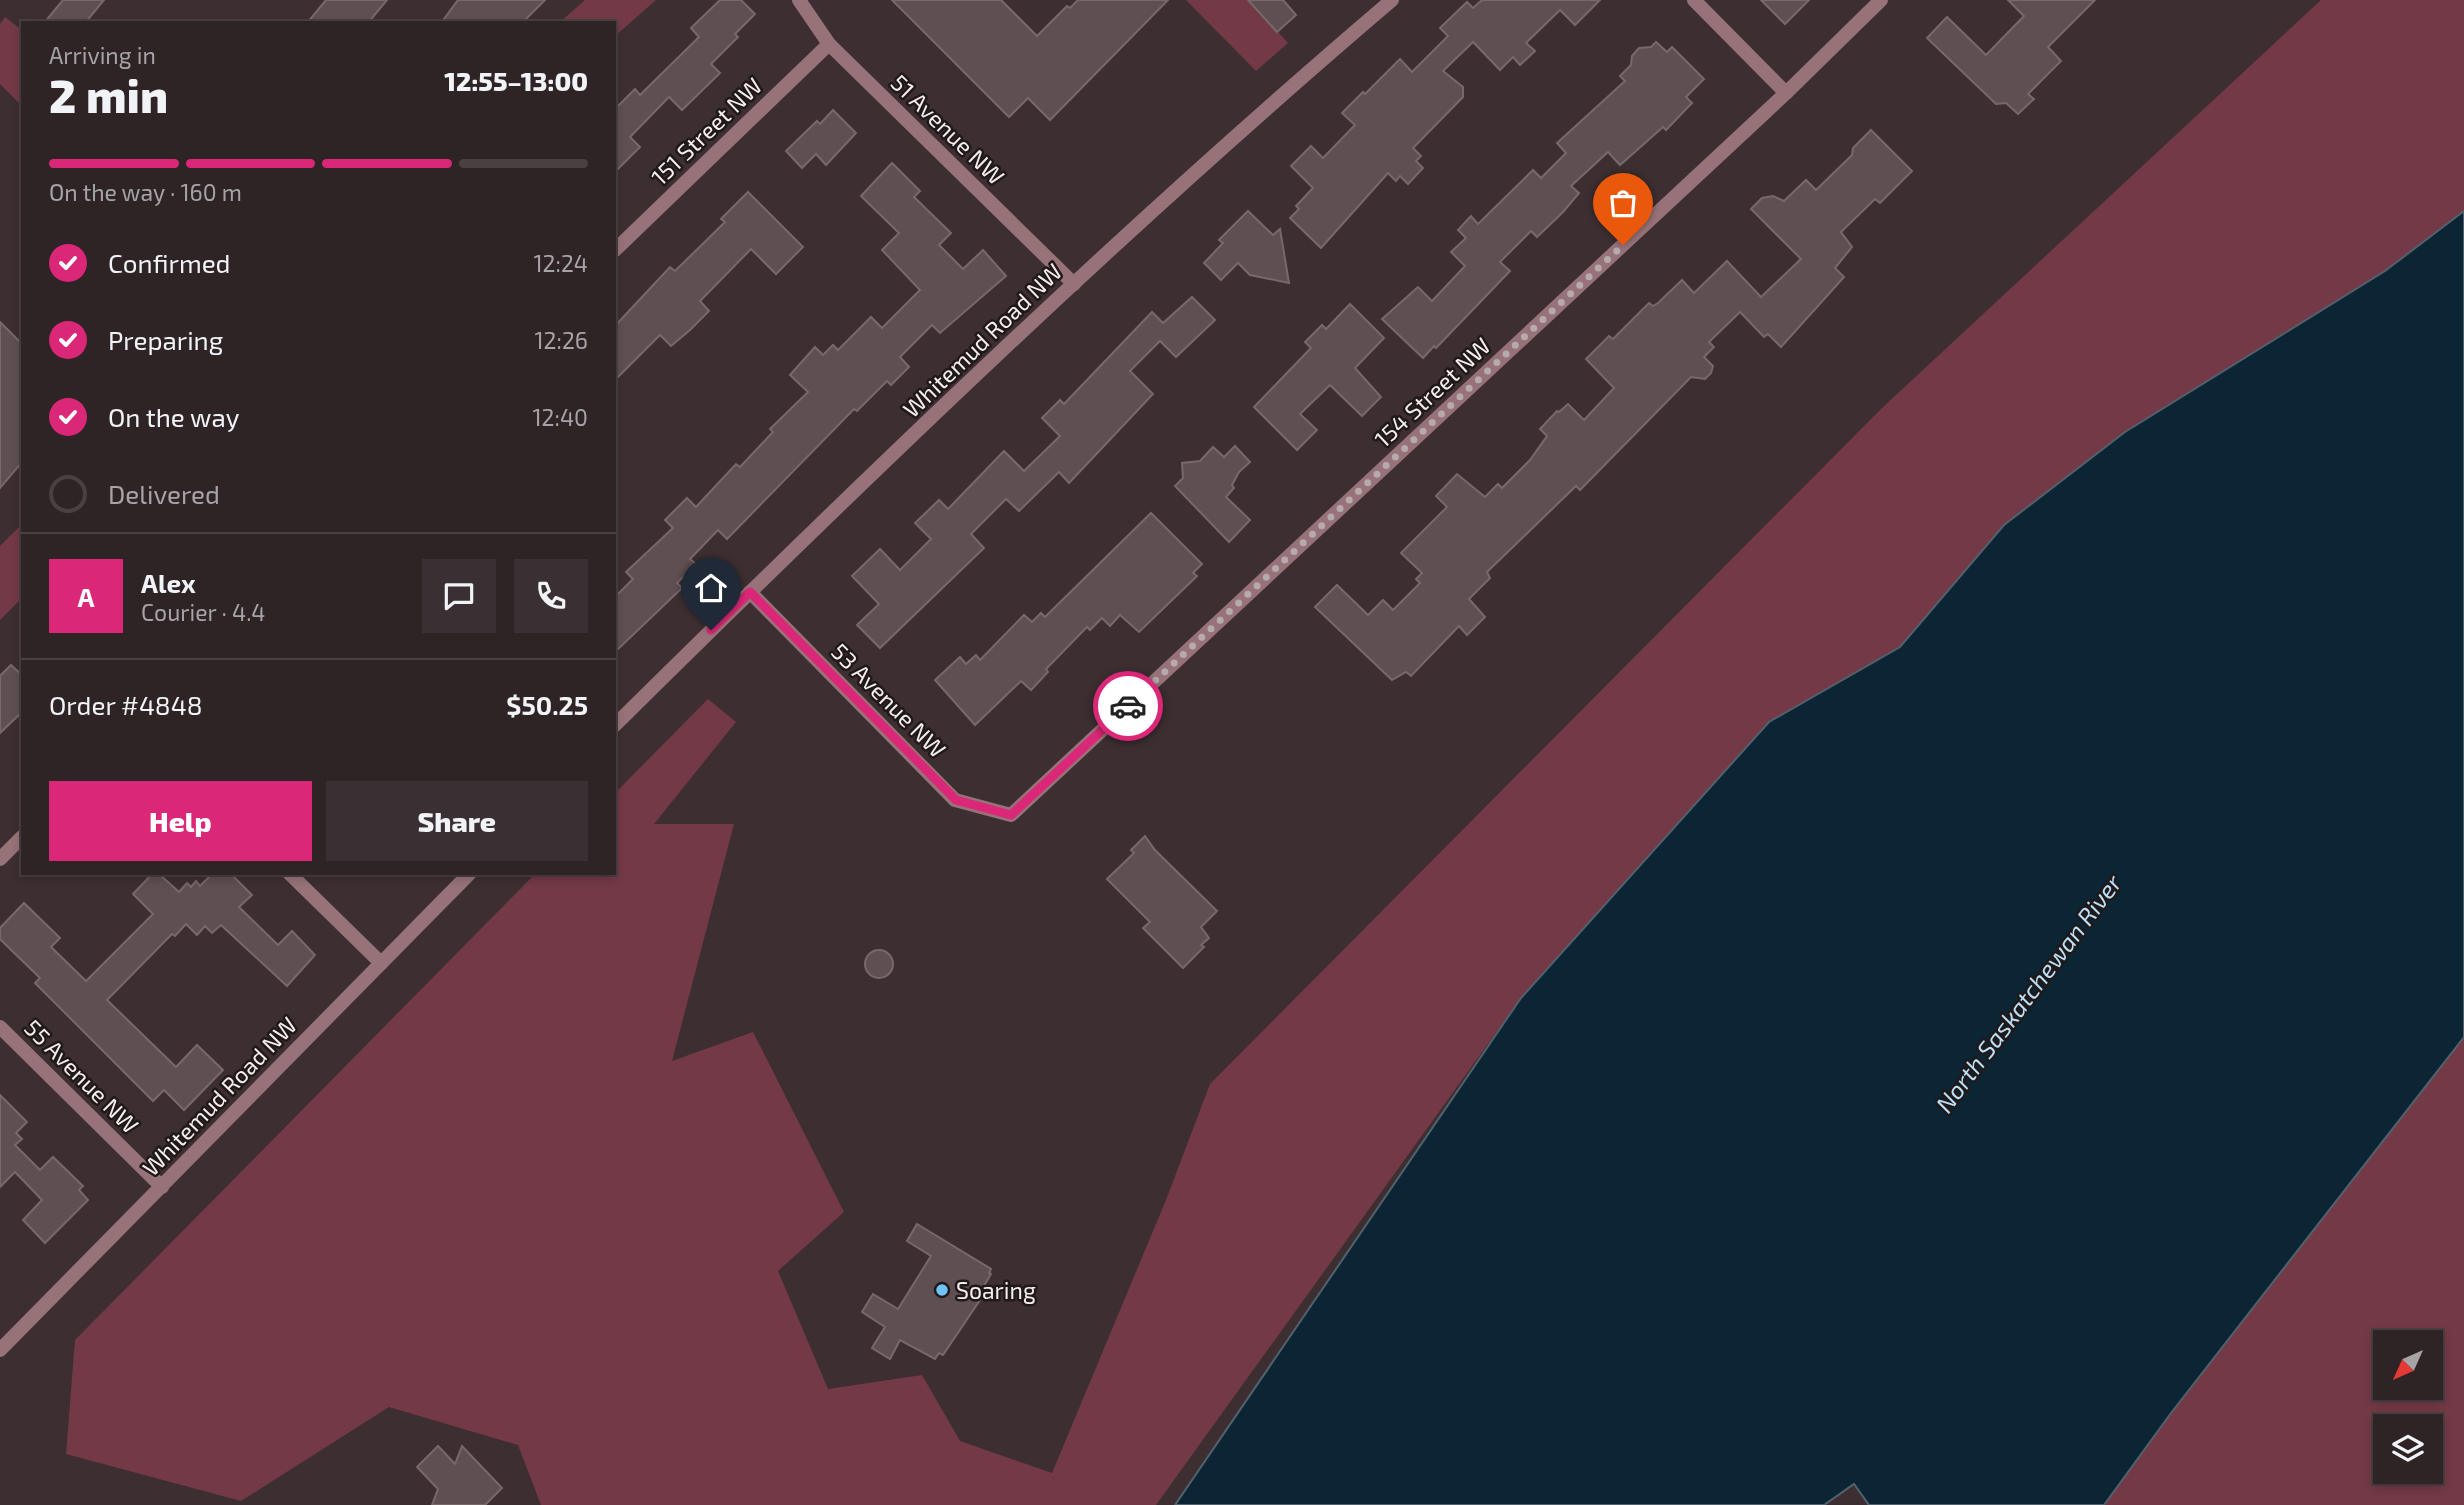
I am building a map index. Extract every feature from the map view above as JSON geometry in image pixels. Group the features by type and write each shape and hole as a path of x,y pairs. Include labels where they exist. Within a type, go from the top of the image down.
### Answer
{"street":[{"name":"51 Avenue NW","path":"799,0 829,44 1074,284"},
{"name":"Whitemud Road NW","path":"616,724 750,592 1074,284 1284,92 1392,0"},
{"path":"1693,0 1786,93"},
{"name":"154 Street NW","path":"1011,815 1786,93 1881,0"},
{"name":"151 Street NW","path":"616,249 829,44"},
{"name":"53 Avenue NW","path":"750,592 956,800 1011,815"},
{"path":"0,859 21,838"},
{"path":"291,875 381,963"},
{"name":"Whitemud Road NW","path":"0,1350 468,875"},
{"name":"55 Avenue NW","path":"0,1027 162,1187"}],"shaded area":[{"path":"585,0 656,0 616,35 616,21 561,21"},
{"path":"1186,0 1250,0 1288,43 1256,71"},
{"path":"2321,0 2464,0 2464,211 2385,271 2125,432 2004,525 1900,647 1769,722 1521,998 1156,1505 541,1505 518,1445 389,1407 241,1501 66,1454 75,1340 534,875 616,875 616,792 708,699 736,722 654,824 734,824 672,1061 753,1032 844,1212 778,1271 828,1389 922,1375 960,1441 1052,1473 1166,1200 1210,1084 1882,408"},
{"path":"5,17 21,29 21,105 0,84 0,24"},
{"path":"21,525 21,599 0,620 0,546"},
{"path":"2464,1037 2464,1505 2104,1505 2171,1413"}],"water":[{"name":"North Saskatchewan River","path":"2464,211 2464,1037 2171,1413 2104,1505 1869,1505 1854,1484 1824,1505 1175,1505 1521,998 1769,722 1900,647 2004,525 2125,432 2385,271"}],"building":[{"path":"63,0 104,0 87,21 46,21"},
{"path":"326,0 387,0 370,21 309,21"},
{"path":"458,0 545,0 524,21 442,21"},
{"path":"720,0 741,0 755,14 735,34 738,37 711,64 720,73 682,110 669,97 630,137 640,147 616,171 616,108 635,89 640,95 699,37 691,28"},
{"path":"892,0 1001,0 1037,36 1067,6 1070,8 1078,0 1168,0 1050,120 1028,98 1009,117"},
{"path":"1248,0 1283,0 1296,15 1277,32"},
{"path":"1482,0 1600,0 1575,25 1560,10 1526,43 1535,51 1520,65 1513,57 1500,70 1473,42 1443,71 1463,87 1463,97 1413,148 1421,156 1416,161 1423,168 1408,184 1400,176 1396,181 1388,173 1321,248 1290,218 1299,209 1296,206 1313,188 1291,166 1311,146 1323,158 1355,125 1342,113 1363,92 1365,94 1400,59 1412,72 1448,36 1440,28 1467,2 1473,8"},
{"path":"1761,0 1809,0 1785,24"},
{"path":"2008,0 2095,0 2048,47 2061,61 2028,94 2034,99 2018,114 2006,103 1996,104 1927,38 1947,17 1986,55 2024,16"},
{"path":"1656,42 1667,52 1672,47 1704,79 1686,97 1692,103 1666,130 1663,127 1620,165 1608,152 1571,186 1579,193 1563,212 1537,237 1531,231 1500,262 1510,271 1436,348 1434,346 1423,358 1382,319 1418,287 1432,301 1465,266 1451,252 1466,238 1458,230 1471,216 1478,224 1533,170 1541,178 1566,153 1557,143 1625,81 1620,76 1631,65 1632,56 1639,48 1651,47"},
{"path":"833,110 856,133 826,165 816,154 802,168 786,151 817,121 820,124"},
{"path":"1871,130 1912,171 1880,203 1875,199 1841,232 1852,247 1835,268 1844,277 1781,347 1768,334 1764,337 1740,312 1709,342 1714,347 1704,357 1713,366 1711,373 1705,379 1691,377 1580,490 1576,486 1487,572 1490,578 1469,599 1485,617 1467,635 1459,626 1411,676 1406,672 1392,680 1315,607 1337,585 1368,615 1383,600 1393,610 1420,583 1416,579 1422,573 1401,553 1447,507 1436,496 1457,474 1485,497 1498,484 1502,488 1530,460 1547,436 1540,429 1557,411 1568,404 1584,420 1614,388 1586,359 1609,336 1613,339 1649,303 1653,306 1658,303 1682,280 1694,293 1727,261 1761,297 1801,259 1751,209 1762,198 1773,196 1784,201 1806,180 1816,190 1852,155 1853,148"},
{"path":"892,163 920,191 914,197 951,233 939,245 963,269 983,250 1006,276 940,333 932,325 900,357 909,367 891,385 887,381 857,411 854,409 727,539 718,530 690,559 696,564 677,583 682,588 616,651 616,596 633,579 626,572 673,528 665,520 687,498 696,507 736,464 740,467 773,432 770,429 808,392 790,375 815,347 823,355 833,345 838,350 871,317 882,328 920,290 882,250 899,233 861,196"},
{"path":"748,192 803,247 776,274 751,249 700,301 709,311 690,330 671,346 660,335 616,379 616,325 670,267 675,271 725,222 721,219"},
{"path":"1248,211 1273,235 1280,229 1289,283 1250,275 1238,263 1221,280 1204,263 1223,243 1219,240"},
{"path":"1192,297 1215,320 1176,357 1160,341 1130,371 1153,394 1069,483 1059,472 1019,511 1006,499 971,534 984,548 880,648 857,625 879,604 852,576 880,549 900,570 931,539 915,523 939,500 948,509 1004,451 1024,471 1060,436 1042,418 1060,400 1064,404 1152,312 1163,323"},
{"path":"1350,304 1384,338 1355,368 1381,397 1362,416 1330,385 1300,414 1317,430 1297,450 1254,407 1311,348 1305,342 1322,325 1326,329"},
{"path":"0,322 21,343 21,463 0,488"},
{"path":"1235,446 1250,462 1239,472 1232,485 1234,488 1226,497 1250,520 1229,542 1175,486 1183,478 1182,463 1200,461 1213,447 1224,457"},
{"path":"1151,513 1202,564 1193,573 1197,576 1139,632 1120,615 1110,626 1102,618 1090,630 1087,627 1046,669 1048,672 1031,690 1021,681 975,725 935,680 960,657 966,664 976,655 980,660 1024,615 1032,622 1041,613 1045,617"},
{"path":"11,665 21,674 21,713 0,733 0,676"},
{"path":"1145,836 1155,850 1217,911 1201,927 1209,938 1201,945 1204,947 1183,968 1143,928 1150,922 1107,879 1134,853 1131,850"},
{"path":"151,875 160,875 179,892 187,883 191,887 196,881 200,886 211,875 232,875 252,895 239,907 278,945 292,931 315,955 287,986 221,925 212,933 205,926 197,935 186,924 175,936 172,934 107,1000 176,1067 197,1045 223,1070 184,1110 164,1090 153,1101 35,983 40,978 0,939 0,928 24,903 60,938 51,947 86,981 153,914 133,894"},
{"path":"879,950 889,954 893,964 889,974 879,978 869,974 865,964 869,954"},
{"path":"0,1095 27,1122 16,1133 22,1139 15,1145 40,1170 53,1157 83,1186 79,1190 88,1200 45,1243 23,1220 42,1200 15,1172 0,1187"},
{"name":"Soaring","path":"917,1224 991,1269 991,1274 977,1298 980,1300 943,1355 939,1353 935,1359 900,1340 890,1359 872,1348 885,1327 862,1312 873,1294 898,1309 931,1256 907,1241"},
{"path":"438,1446 455,1464 462,1446 502,1488 485,1505 432,1505 438,1489 417,1467"}],"way so far":[{"path":"1128,706 1623,245"}],"place":[{"name":"Soaring","path":"942,1290"}],"route":[{"path":"711,630 750,592 956,800 1011,815 1128,706"}]}
